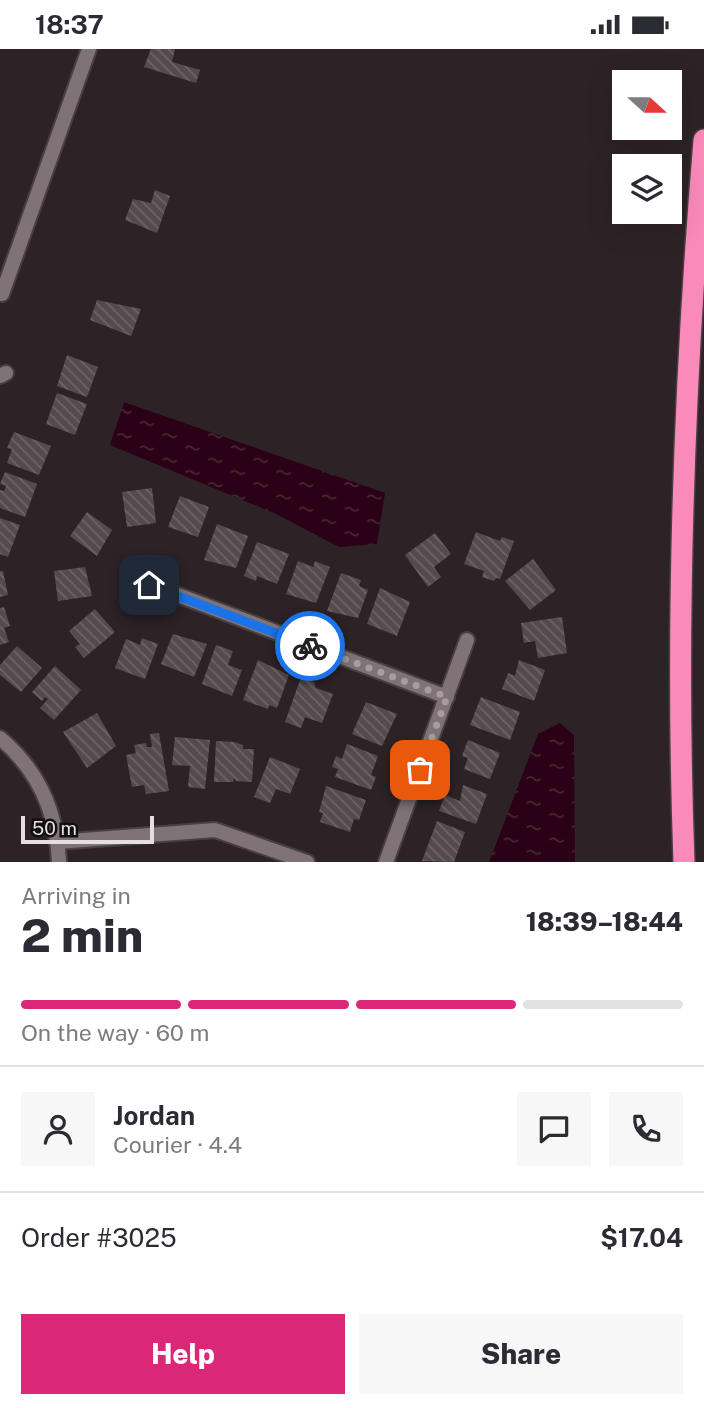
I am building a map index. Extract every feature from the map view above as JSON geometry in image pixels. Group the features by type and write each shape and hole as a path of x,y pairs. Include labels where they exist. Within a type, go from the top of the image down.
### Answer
{"highway":[{"path":"684,862 681,623 685,451 704,140"}],"street":[{"path":"2,294 89,49"},
{"path":"149,585 447,697"},
{"path":"386,862 467,640"},
{"path":"0,738 30,770 41,788 57,842 59,862"},
{"path":"57,842 215,830 307,862"}],"water":[{"path":"124,402 385,493 377,544 339,547 276,514 110,445"},
{"path":"560,723 574,735 575,862 489,862 538,734"}],"building":[{"path":"151,49 175,49 172,62 200,70 196,83 144,67"},
{"path":"155,190 170,196 157,233 125,220 133,199 151,203"},
{"path":"97,300 141,309 131,336 90,320"},
{"path":"67,355 98,367 87,397 57,386"},
{"path":"57,393 87,404 75,435 46,424"},
{"path":"14,432 51,446 39,475 7,463 12,449 7,448"},
{"path":"5,472 37,484 25,517 0,508 0,490 4,491 6,486 0,484"},
{"path":"152,488 156,523 127,527 122,492"},
{"path":"180,496 209,507 198,537 168,527"},
{"path":"87,512 112,530 97,556 70,536"},
{"path":"0,518 20,525 8,557 0,554"},
{"path":"217,524 248,536 236,568 204,560"},
{"path":"476,532 500,541 502,537 514,541 500,579 496,578 494,581 482,577 484,571 464,564"},
{"path":"435,533 451,554 434,567 441,577 428,587 405,555"},
{"path":"257,542 289,554 277,584 257,576 256,581 244,576"},
{"path":"533,559 556,590 530,610 505,581"},
{"path":"298,561 313,567 315,561 330,567 316,603 286,594"},
{"path":"85,567 92,596 58,601 54,571"},
{"path":"0,571 3,571 8,595 0,597"},
{"path":"341,573 361,580 359,586 368,590 358,618 327,611"},
{"path":"380,588 410,602 397,636 367,624"},
{"path":"4,607 10,626 4,628 9,642 0,645 0,608"},
{"path":"95,609 115,632 84,658 75,647 80,644 69,631"},
{"path":"562,617 567,653 538,658 535,641 524,643 521,623"},
{"path":"173,634 207,644 194,677 161,664"},
{"path":"142,638 158,644 145,679 115,668 126,639 140,645"},
{"path":"216,645 233,651 228,665 242,670 232,696 202,684"},
{"path":"17,646 42,668 21,692 0,675 0,665"},
{"path":"258,660 289,675 277,708 269,705 268,709 243,700"},
{"path":"519,660 545,670 534,701 502,689 508,673 515,676"},
{"path":"55,666 81,690 54,720 40,708 48,699 45,697 42,701 32,692"},
{"path":"304,678 314,682 316,688 333,694 322,723 305,717 301,728 285,722 300,680"},
{"path":"481,697 520,712 510,740 470,725"},
{"path":"366,702 397,714 382,746 352,734"},
{"path":"97,713 116,746 87,768 63,732"},
{"path":"159,733 169,791 146,794 144,785 132,787 126,755 136,753 134,745 146,743 147,747 152,747 150,734"},
{"path":"175,737 210,740 205,789 188,787 190,766 172,765"},
{"path":"468,740 500,753 490,779 464,769 468,758 462,756"},
{"path":"216,741 234,742 243,745 243,749 254,749 252,782 236,781 234,778 233,782 214,782"},
{"path":"347,744 378,756 371,775 376,777 371,790 335,777 338,769 332,767 336,756 342,759"},
{"path":"270,757 300,769 290,794 276,789 270,803 254,797"},
{"path":"463,785 487,794 476,824 439,811 445,795 460,801"},
{"path":"326,786 366,800 359,820 354,819 350,832 320,822 323,813 319,812"},
{"path":"437,821 465,832 454,862 422,861"}],"way so far":[{"path":"310,646 447,697 420,770"}],"route":[{"path":"149,585 310,646"}]}
